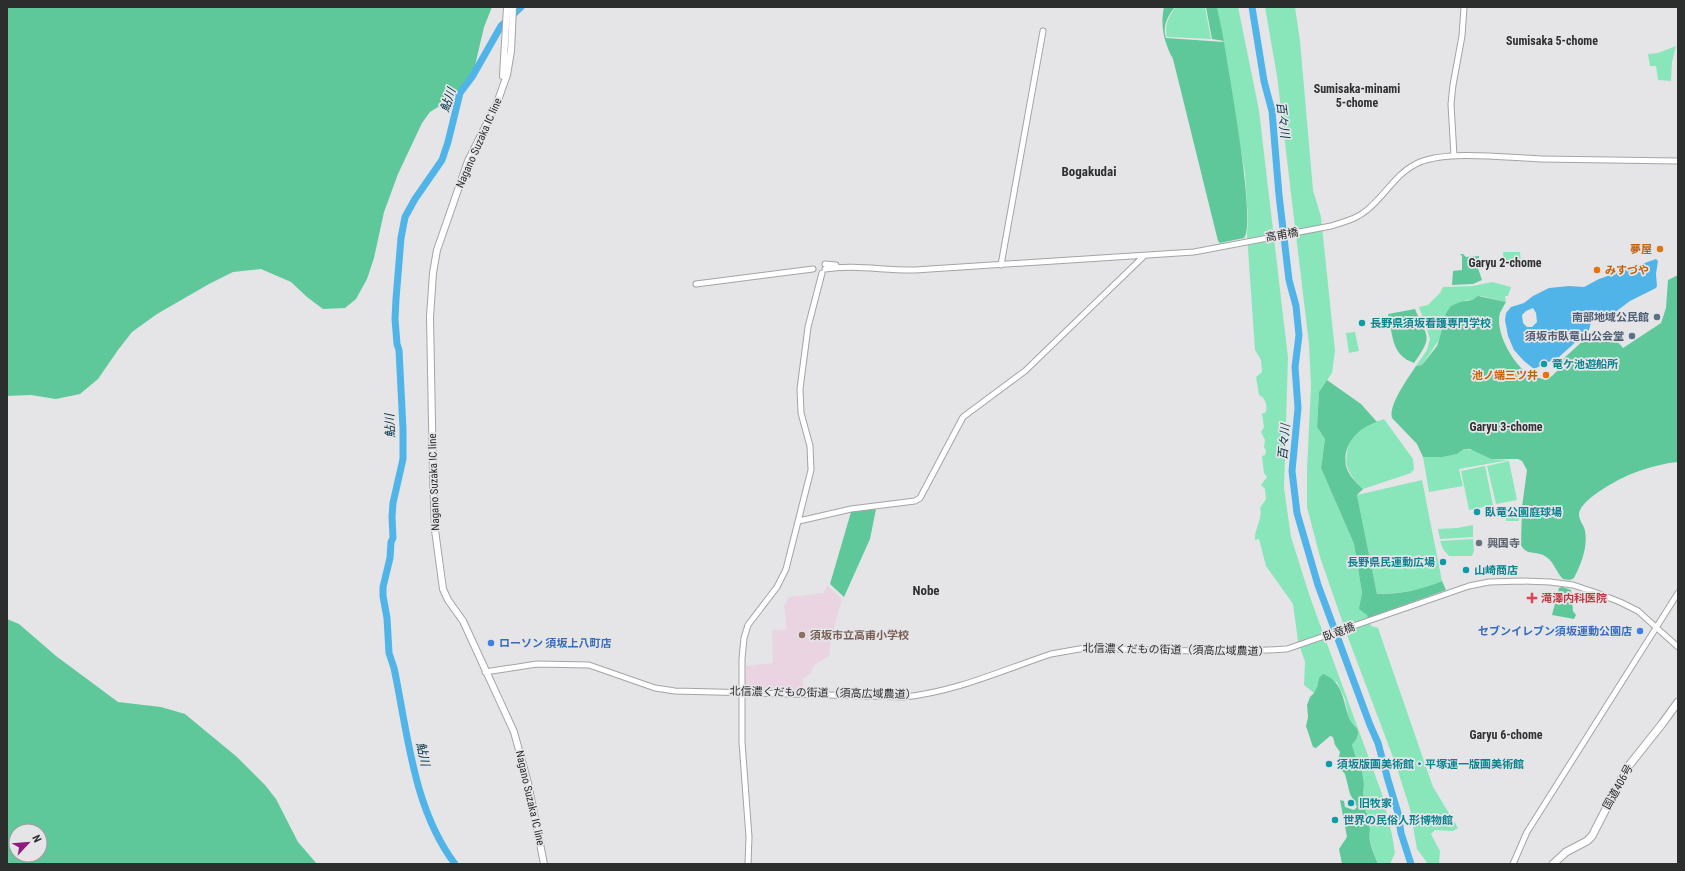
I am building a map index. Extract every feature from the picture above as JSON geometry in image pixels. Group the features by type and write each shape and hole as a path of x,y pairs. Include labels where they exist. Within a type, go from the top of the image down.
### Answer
{"highway":[{"name":"国道406号","path":"1553,864 1566,852 1587,841 1592,836 1626,768 1678,702"}],"main road":[{"name":"Nagano Suzaka IC line","path":"509,8 512,33 509,69 501,92 468,161 441,238 433,273 430,310 435,530 443,589 448,600 463,621 485,672 514,732 520,751 544,864"},
{"name":"Nagano Suzaka IC line","path":"501,92 506,58 509,8"}],"street":[{"path":"1454,156 1451,104 1452,85 1462,36 1464,7"},
{"path":"1001,266 1043,31"},
{"name":"高甫橋","path":"696,284 819,269 858,268 895,271 1001,266 1194,252 1320,228 1360,216 1373,205 1399,175 1411,167 1434,158 1454,156 1678,161"},
{"path":"799,520 851,509 915,501 920,498 963,417 1025,371 1144,256"},
{"path":"748,864 749,837 742,742 742,659 744,638 748,625 777,587 786,569 811,470 810,446 799,401 808,327 820,283 819,269"},
{"name":"臥竜橋","path":"1302,645 1477,584 1489,582 1550,582 1573,585 1620,602 1638,611 1656,627"},
{"path":"1513,864 1527,832 1678,593"},
{"path":"1656,627 1678,647"},
{"name":"北信濃くだもの街道（須高広域農道）","path":"485,672 537,664 555,663 589,665 655,688 675,691 904,697 926,695 948,690 1051,654 1067,650 1085,648 1231,652 1273,651 1302,645"}],"shaded area":[{"name":"須坂市立高甫小学校","path":"827,585 842,599 831,639 829,656 814,665 810,674 803,679 803,691 748,689 745,686 746,666 773,663 772,630 787,630 784,606 789,597 824,593"}],"green space":[{"path":"7,7 492,7 484,27 473,74 462,92 430,112 422,123 398,174 384,212 374,258 367,279 356,299 345,308 323,309 291,282 261,269 233,272 157,314 132,332 98,379 80,394 56,399 31,395 7,396"},
{"path":"1164,7 1175,7 1166,21 1166,38 1224,42 1236,112 1247,205 1247,226 1244,238 1220,243 1218,241 1173,59 1167,46 1164,34 1162,21"},
{"path":"1176,7 1205,7 1211,39 1167,37 1166,29 1168,21"},
{"path":"1206,7 1217,7 1224,41 1212,39"},
{"path":"1217,7 1238,7 1259,110 1288,358 1284,488 1291,537 1310,597 1382,794 1395,853 1390,864 1378,864 1372,848 1369,836 1370,819 1365,811 1368,802 1366,797 1363,795 1364,784 1362,769 1357,761 1352,745 1358,736 1355,725 1349,720 1345,699 1337,682 1319,678 1314,693 1304,685 1305,662 1298,641 1293,604 1266,566 1259,539 1255,540 1261,512 1260,508 1266,499 1265,489 1261,485 1267,477 1264,473 1262,456 1265,455 1266,451 1264,447 1265,440 1261,432 1264,427 1262,414 1266,412 1266,402 1259,395 1256,377 1262,372 1261,360 1255,350 1247,235 1248,220 1245,174"},
{"path":"1265,7 1295,7 1300,41 1313,190 1321,217 1335,351 1332,373 1319,392 1317,427 1325,439 1321,468 1354,544 1362,593 1371,626 1378,628 1433,787 1458,828 1453,831 1435,830 1431,834 1440,851 1439,864 1428,864 1417,849 1410,809 1396,765 1347,635 1320,557 1307,507 1307,469 1311,386 1309,344 1277,76"},
{"path":"1676,46 1672,62 1671,81 1658,80 1656,66 1650,66 1648,54 1658,53"},
{"path":"1503,252 1520,252 1521,263 1504,264"},
{"path":"1460,254 1463,254 1466,257 1479,256 1478,268 1482,280 1473,284 1452,285 1453,271 1462,270 1462,256"},
{"path":"1678,275 1678,462 1635,472 1616,481 1595,494 1587,501 1581,508 1579,514 1586,537 1583,555 1574,578 1570,580 1563,579 1547,557 1528,552 1521,545 1522,507 1527,470 1522,461 1518,459 1491,459 1470,449 1464,449 1457,454 1443,457 1423,457 1417,444 1392,418 1393,406 1400,391 1416,366 1422,365 1437,346 1446,313 1451,306 1460,302 1472,300 1478,296 1506,302 1500,313 1499,320 1505,345 1514,360 1525,371 1545,380 1552,376 1563,365 1562,360 1586,338 1593,339 1599,334 1612,335 1623,348 1661,323 1666,308 1668,280"},
{"path":"1492,282 1511,287 1508,296 1505,296 1506,302 1481,296 1472,300 1466,300 1422,365 1416,366 1427,350 1430,339 1419,307 1428,305 1440,293 1443,287 1473,286"},
{"path":"1415,309 1425,331 1426,341 1414,363 1406,359 1397,350 1392,337 1388,314"},
{"path":"1355,332 1359,351 1349,353 1346,333"},
{"path":"1327,380 1361,404 1377,422 1364,428 1353,438 1346,451 1345,458 1349,473 1363,489 1357,495 1377,594 1411,591 1442,581 1446,590 1368,618 1367,615 1359,609 1362,593 1354,544 1321,468 1325,439 1317,427 1319,392"},
{"path":"1384,419 1413,459 1414,469 1411,473 1363,489 1352,477 1347,467 1346,459 1348,446 1360,430"},
{"path":"1464,449 1473,450 1491,459 1509,460 1459,469 1463,486 1429,492 1423,457 1443,457 1457,454"},
{"path":"1509,461 1517,500 1496,504 1487,466"},
{"path":"1485,466 1493,505 1469,510 1461,471"},
{"path":"1422,480 1442,581 1410,591 1377,594 1357,495"},
{"path":"876,509 870,539 844,597 830,584 851,512"},
{"path":"1506,509 1519,509 1519,521 1506,521"},
{"path":"1473,525 1473,537 1440,539 1438,529"},
{"path":"1473,539 1474,551 1472,556 1449,556 1443,549 1440,541"},
{"path":"1562,587 1571,590 1573,611 1576,615 1574,619 1552,615 1559,588"},
{"path":"7,619 19,624 56,656 118,702 161,707 185,714 237,757 265,785 276,799 298,842 317,864 7,864"},
{"path":"1323,674 1335,681 1341,692 1349,718 1358,732 1358,735 1352,745 1357,761 1361,764 1364,784 1363,795 1369,800 1366,811 1371,821 1369,826 1369,838 1378,864 1342,864 1339,849 1347,837 1340,800 1344,801 1345,807 1354,810 1357,807 1350,794 1345,774 1339,767 1338,761 1340,752 1335,745 1333,737 1330,736 1316,748 1313,747 1306,726 1308,717 1307,705 1310,697 1317,687 1319,678"}],"water":[{"path":"1656,259 1658,261 1656,288 1630,301 1610,316 1592,319 1589,330 1559,357 1534,369 1524,361 1514,350 1508,336 1505,320 1506,313 1511,307 1524,303 1533,296 1549,288 1569,286 1584,287 1599,279","holes":["1533,308 1536,313 1537,322 1532,327 1527,327 1523,323 1522,315 1526,311"]}],"waterway":[{"name":"鮎川","path":"455,864 441,842 430,819 414,770 394,668 389,653 387,618 383,596 383,587 393,538 393,503 403,459 399,350 397,344 395,319 396,299 401,238 405,217 415,199 442,160 460,93 472,77 501,26 521,7"},
{"name":"百々川","path":"1252,7 1264,81 1272,111 1279,195 1289,280 1296,306 1299,335 1295,367 1298,408 1292,471 1297,513 1318,585 1378,743 1398,813 1401,833 1411,864"}],"place":[{"name":"夢屋","path":"1660,249"},
{"name":"みすづや","path":"1597,270"},
{"name":"南部地域公民館","path":"1657,317"},
{"name":"長野県須坂看護専門学校","path":"1362,323"},
{"name":"須坂市臥竜山公会堂","path":"1632,336"},
{"name":"竜ケ池遊船所","path":"1544,364"},
{"name":"池ノ端三ツ井","path":"1546,375"},
{"name":"臥竜公園庭球場","path":"1477,512"},
{"name":"興国寺","path":"1479,543"},
{"name":"長野県民運動広場","path":"1443,562"},
{"name":"山崎商店","path":"1466,570"},
{"name":"滝澤内科医院","path":"1532,598"},
{"name":"セブンイレブン須坂運動公園店","path":"1640,631"},
{"name":"須坂市立高甫小学校","path":"802,635"},
{"name":"ローソン 須坂上八町店","path":"491,643"},
{"name":"須坂版画美術館・平塚運一版画美術館","path":"1329,764"},
{"name":"旧牧家","path":"1351,803"},
{"name":"世界の民俗人形博物館","path":"1335,820"}],"district":[{"name":"Sumisaka 5-chome","path":"1552,41"},
{"name":"Sumisaka-minami 5-chome","path":"1357,96"},
{"name":"Bogakudai","path":"1089,171"},
{"name":"Garyu 2-chome","path":"1505,263"},
{"name":"Garyu 3-chome","path":"1506,427"},
{"name":"Nobe","path":"926,590"},
{"name":"Garyu 6-chome","path":"1506,735"}]}
